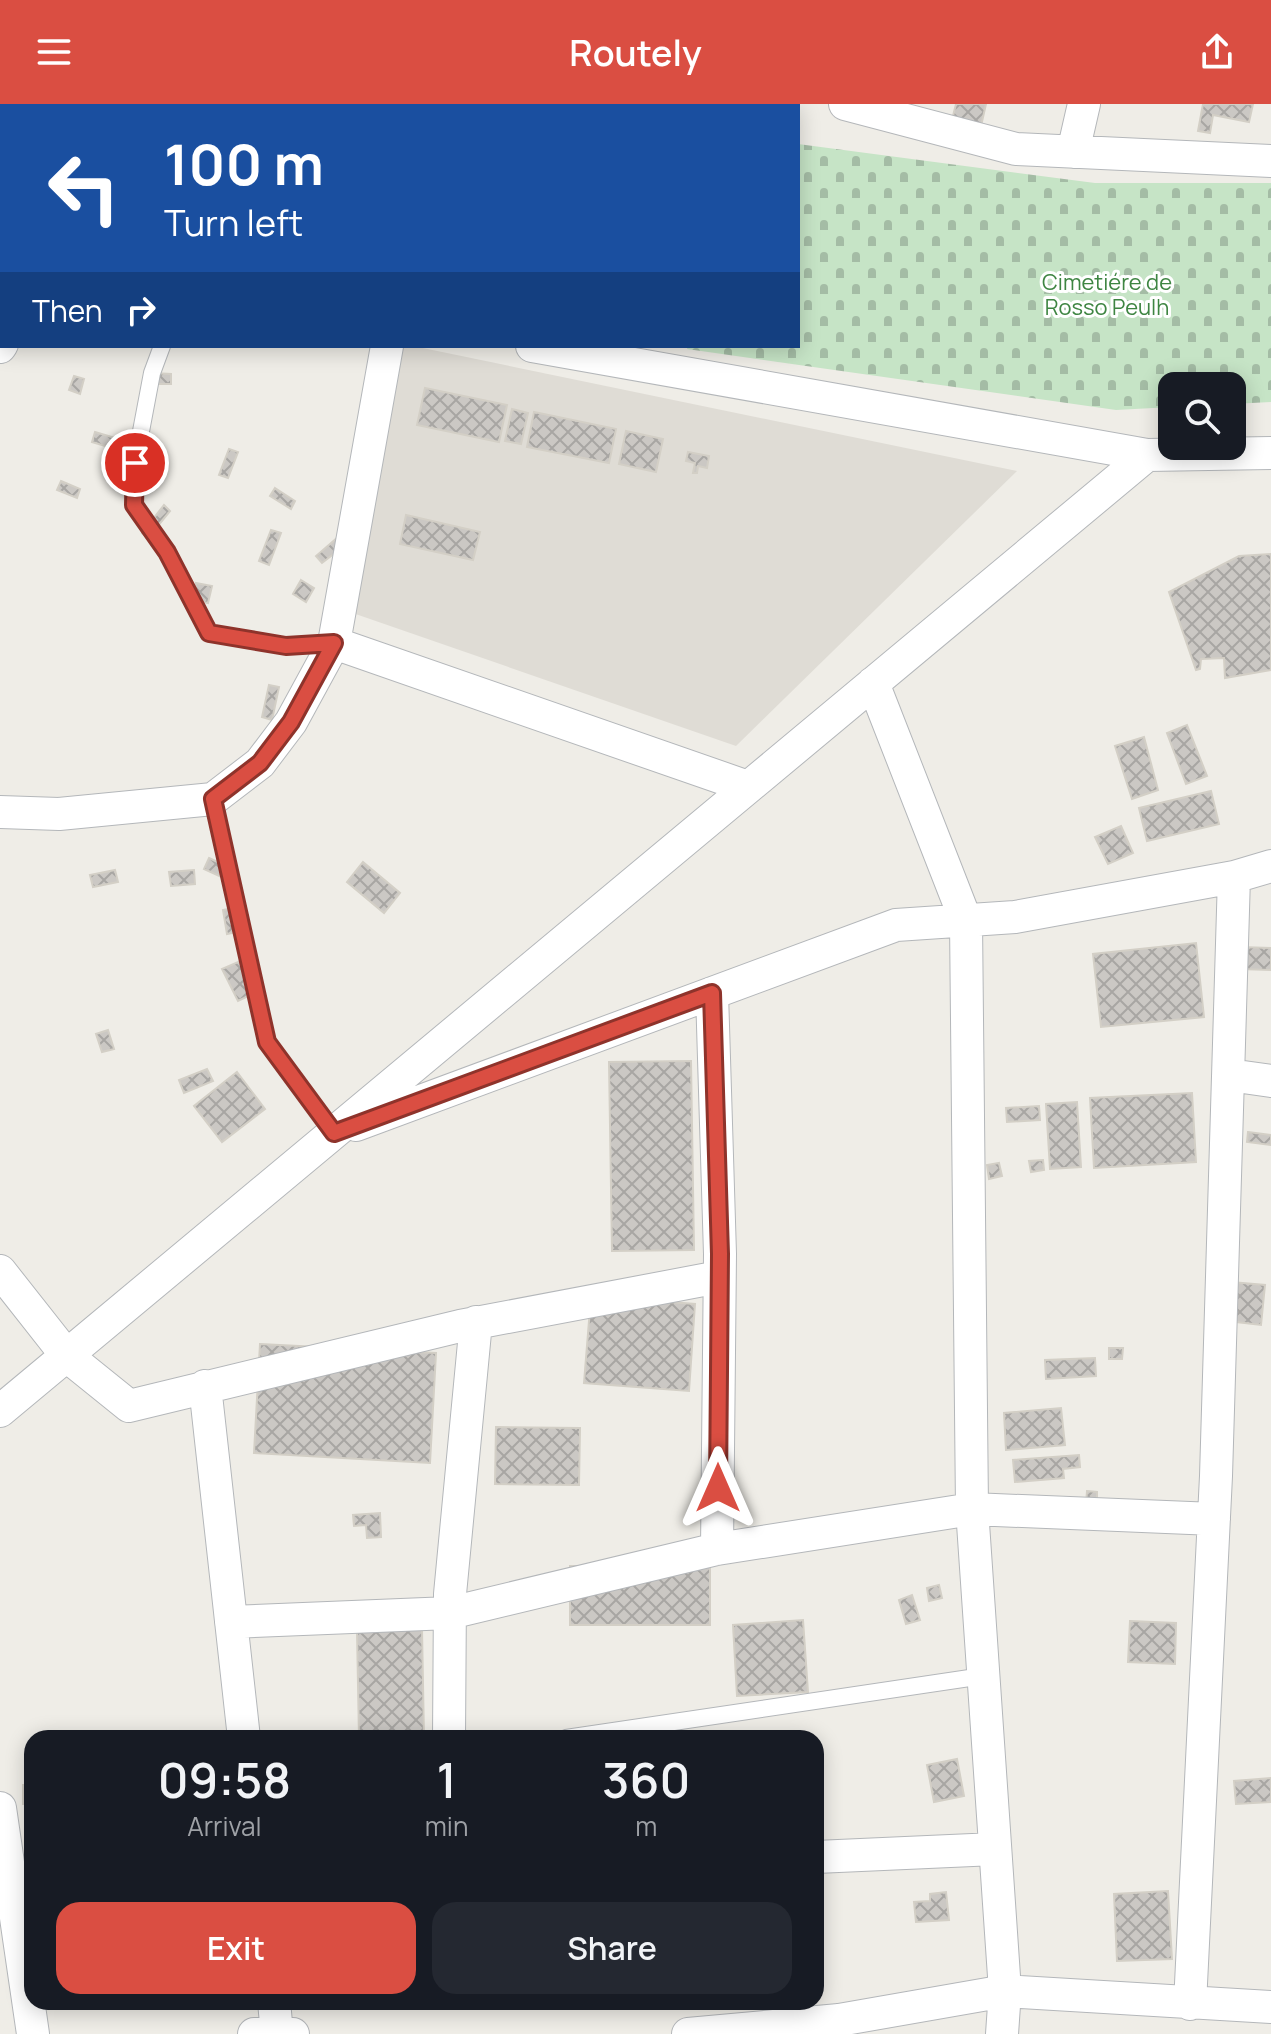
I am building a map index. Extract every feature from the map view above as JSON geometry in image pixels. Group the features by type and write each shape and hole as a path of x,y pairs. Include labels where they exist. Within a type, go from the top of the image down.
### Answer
{"street":[{"path":"845,104 1016,149 1271,161"},
{"path":"1073,152 1084,104"},
{"path":"0,812 59,814 213,799 260,763 291,722 334,643 387,348"},
{"path":"557,348 680,358 1147,455 1271,453"},
{"path":"0,1411 1147,455"},
{"path":"334,643 748,787"},
{"path":"873,683 966,921 972,1509 1005,1991 1002,2034"},
{"path":"334,1133 896,925 1015,917 1234,877 1271,866"},
{"path":"1190,2004 1214,1519 1234,877"},
{"path":"712,993 719,1277 717,1549"},
{"path":"1229,1075 1271,1081"},
{"path":"0,1271 67,1356 129,1406 476,1322 719,1277"},
{"path":"449,1730 450,1613 476,1322"},
{"path":"205,1386 243,1730"},
{"path":"231,1622 450,1613 717,1549 972,1509 1214,1519"},
{"path":"0,1808 24,1923"},
{"path":"824,1857 995,1849"},
{"path":"688,2034 839,2020 1005,1991 1271,2007"},
{"path":"31,2010 33,2034"},
{"path":"275,2010 277,2033"},
{"path":"254,2034 293,2034"}],"lane":[{"path":"161,348 152,373 135,463 134,505 167,552 209,633 286,646 334,643"},
{"path":"213,799 267,1042 334,1133"},
{"path":"620,1730 983,1676"}],"shaded area":[{"path":"396,348 423,348 1017,471 736,746 344,610"}],"green space":[{"name":"Cimetiére de Rosso Peulh","path":"800,144 1095,183 1271,183 1271,402 1246,403 1246,372 1158,372 1158,408 1116,410 687,349 800,348"}],"building":[{"path":"956,104 986,104 981,126 952,120"},
{"path":"1203,104 1253,104 1249,122 1213,115 1210,133 1198,131"},
{"path":"152,373 171,374 171,384 151,384"},
{"path":"74,376 84,379 80,394 69,390"},
{"path":"425,388 507,405 499,442 417,425"},
{"path":"512,409 528,413 521,444 505,441"},
{"path":"534,412 616,429 609,463 527,447"},
{"path":"626,431 663,439 656,472 619,464"},
{"path":"95,432 115,438 112,448 92,442"},
{"path":"229,449 238,452 228,478 219,475"},
{"path":"688,452 709,456 707,468 698,466 697,473 693,473 695,463 686,461"},
{"path":"61,481 80,489 77,498 57,490"},
{"path":"275,488 295,501 291,509 270,496"},
{"path":"164,505 170,511 148,538 142,533"},
{"path":"406,515 480,532 473,560 400,544"},
{"path":"271,530 281,533 269,565 259,561"},
{"path":"337,538 344,546 322,563 316,556"},
{"path":"1271,554 1271,670 1225,678 1224,658 1201,659 1200,669 1196,670 1169,592 1239,556"},
{"path":"301,580 314,588 306,602 293,594"},
{"path":"196,583 212,586 208,603 193,600"},
{"path":"269,685 279,687 272,720 262,717"},
{"path":"1187,725 1207,776 1186,784 1167,733"},
{"path":"1144,737 1158,790 1132,799 1115,746"},
{"path":"1211,791 1219,824 1147,841 1139,808"},
{"path":"1121,826 1133,853 1108,864 1095,837"},
{"path":"209,858 235,870 230,881 204,869"},
{"path":"363,862 400,893 384,913 347,882"},
{"path":"115,870 118,882 93,887 90,875"},
{"path":"194,870 195,884 171,886 169,872"},
{"path":"233,908 237,932 227,934 223,910"},
{"path":"1196,943 1204,1017 1101,1027 1093,954"},
{"path":"1240,947 1271,948 1271,970 1240,969"},
{"path":"245,959 259,991 238,1001 222,969"},
{"path":"108,1030 114,1049 102,1052 96,1034"},
{"path":"691,1061 694,1250 612,1251 609,1062"},
{"path":"207,1069 213,1081 184,1093 179,1080"},
{"path":"237,1072 265,1109 222,1142 194,1106"},
{"path":"1192,1093 1196,1162 1094,1168 1090,1098"},
{"path":"1077,1102 1081,1167 1050,1169 1046,1104"},
{"path":"1039,1106 1040,1120 1007,1122 1006,1108"},
{"path":"1248,1132 1271,1135 1271,1145 1247,1142"},
{"path":"1043,1160 1044,1170 1031,1172 1029,1161"},
{"path":"999,1163 1002,1176 989,1179 987,1165"},
{"path":"1231,1282 1265,1285 1261,1325 1228,1321"},
{"path":"591,1296 695,1304 689,1391 584,1383"},
{"path":"260,1344 436,1353 430,1463 254,1453"},
{"path":"1109,1348 1123,1348 1122,1359 1109,1359"},
{"path":"1095,1358 1096,1376 1046,1379 1045,1360"},
{"path":"1061,1408 1065,1445 1006,1450 1004,1413"},
{"path":"496,1427 580,1428 579,1485 495,1484"},
{"path":"1079,1455 1080,1467 1063,1469 1064,1478 1015,1482 1013,1460"},
{"path":"1087,1491 1097,1492 1097,1505 1086,1504"},
{"path":"380,1513 381,1537 367,1538 366,1525 354,1526 353,1515"},
{"path":"570,1566 710,1566 710,1625 570,1625"},
{"path":"939,1585 942,1598 929,1601 927,1588"},
{"path":"912,1595 920,1620 906,1624 899,1600"},
{"path":"803,1620 808,1692 737,1696 733,1625"},
{"path":"1130,1621 1176,1623 1175,1664 1128,1662"},
{"path":"422,1629 424,1730 359,1730 357,1631"},
{"path":"957,1759 964,1796 934,1802 927,1765"},
{"path":"1271,1778 1271,1802 1236,1804 1234,1781"},
{"path":"1168,1891 1172,1959 1117,1961 1114,1894"},
{"path":"946,1892 949,1920 916,1922 914,1902 930,1901 930,1894"}],"route":[{"path":"135,463 134,505 167,552 209,633 286,646 334,643 291,722 260,763 213,799 267,1042 334,1133 712,993 720,1254 718,1488"}]}
